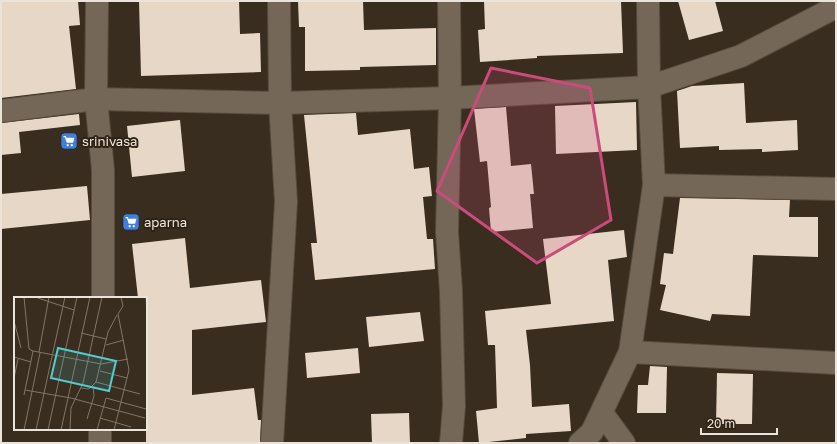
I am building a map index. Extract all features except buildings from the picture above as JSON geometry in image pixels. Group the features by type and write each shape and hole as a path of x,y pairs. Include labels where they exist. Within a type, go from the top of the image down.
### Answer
{"street":[{"path":"97,1 96,99 103,170 103,297"},
{"path":"272,443 286,202 280,103 279,1"},
{"path":"449,1 450,98 447,232 451,292 454,391 451,443"},
{"path":"580,443 592,432 630,352 654,185 649,87 648,1"},
{"path":"1,111 96,99 280,103 450,98 649,87 742,56 836,7"},
{"path":"654,185 836,189"},
{"path":"630,352 836,363"},
{"path":"602,413 624,443"},
{"path":"100,430 100,443"}],"highlighted area":[{"path":"491,68 590,88 611,220 537,263 437,191"}],"place":[{"name":"srinivasa","path":"69,141"},
{"name":"aparna","path":"131,222"}]}
